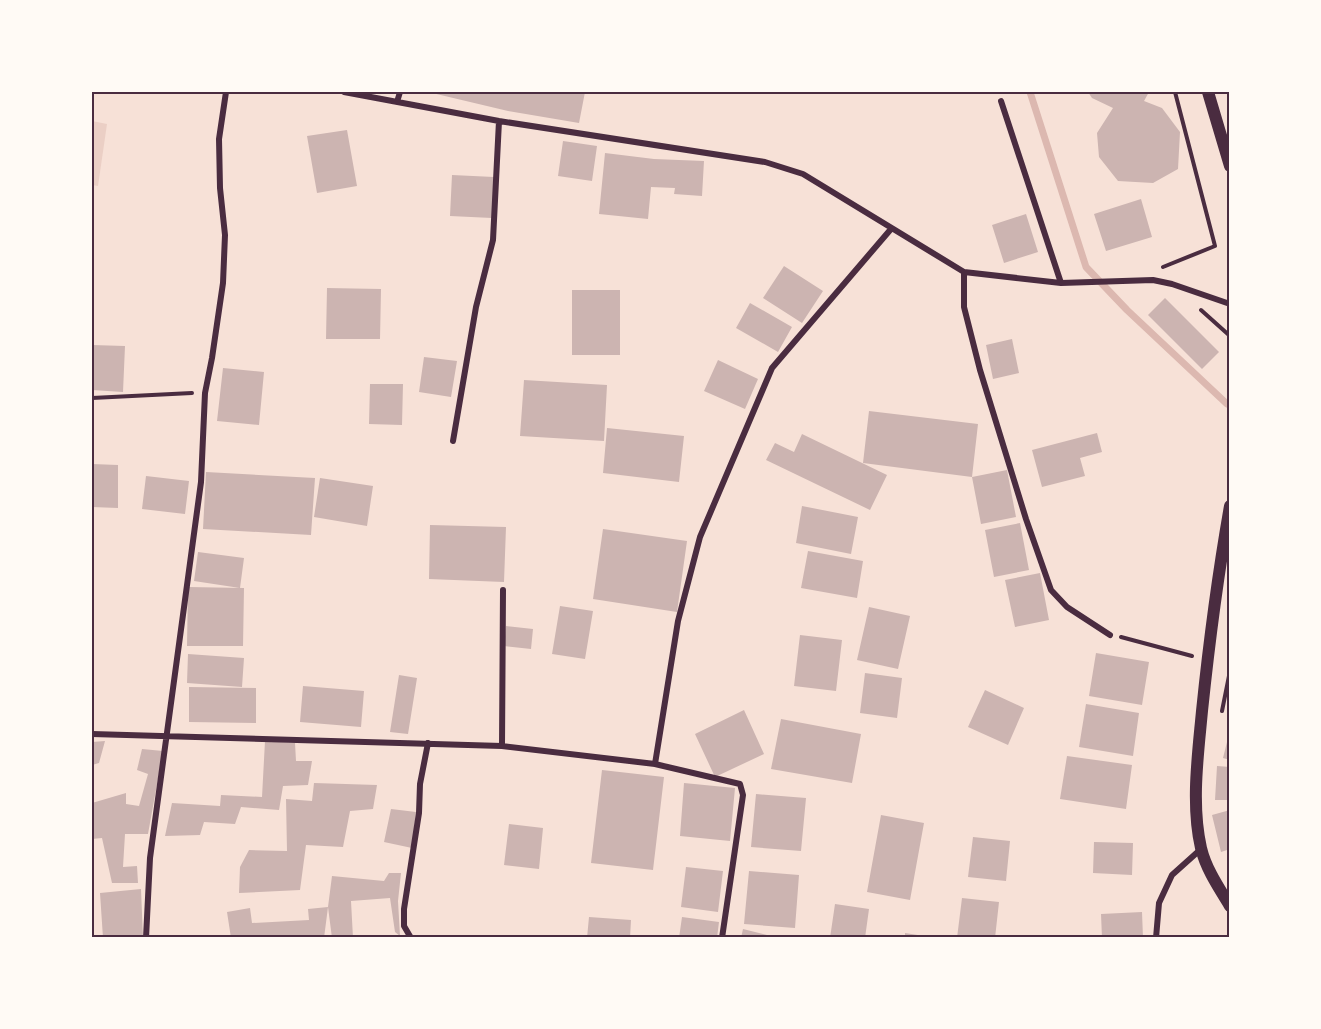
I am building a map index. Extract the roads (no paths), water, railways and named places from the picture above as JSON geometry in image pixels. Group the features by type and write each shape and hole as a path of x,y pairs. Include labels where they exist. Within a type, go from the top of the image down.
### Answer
{"main road":[{"path":"1208,92 1230,166"},
{"path":"1230,506 1208,660 1199,745 1197,799 1197,824 1201,849 1208,867 1230,906"}],"street":[{"path":"146,938 150,858 201,482 205,393 223,283 225,235 220,188 219,139 226,92"},
{"path":"345,92 499,121 765,162 803,174 964,272 1061,283 1089,284 1153,280 1172,284 1230,304"},
{"path":"397,102 400,92"},
{"path":"1001,101 1061,283"},
{"path":"453,441 476,307 493,240 499,121"},
{"path":"655,764 678,621 700,537 772,368 891,229"},
{"path":"964,272 964,307 980,370 1026,519 1051,590 1067,607 1110,635"},
{"path":"502,747 503,590"},
{"path":"92,734 502,747 655,764 740,784 743,795 722,938"},
{"path":"411,938 404,926 404,909 419,813 420,784 428,743"},
{"path":"1156,938 1159,903 1172,875 1201,849"}],"waterway":[{"path":"1030,92 1086,267 1127,310 1227,404"}]}
